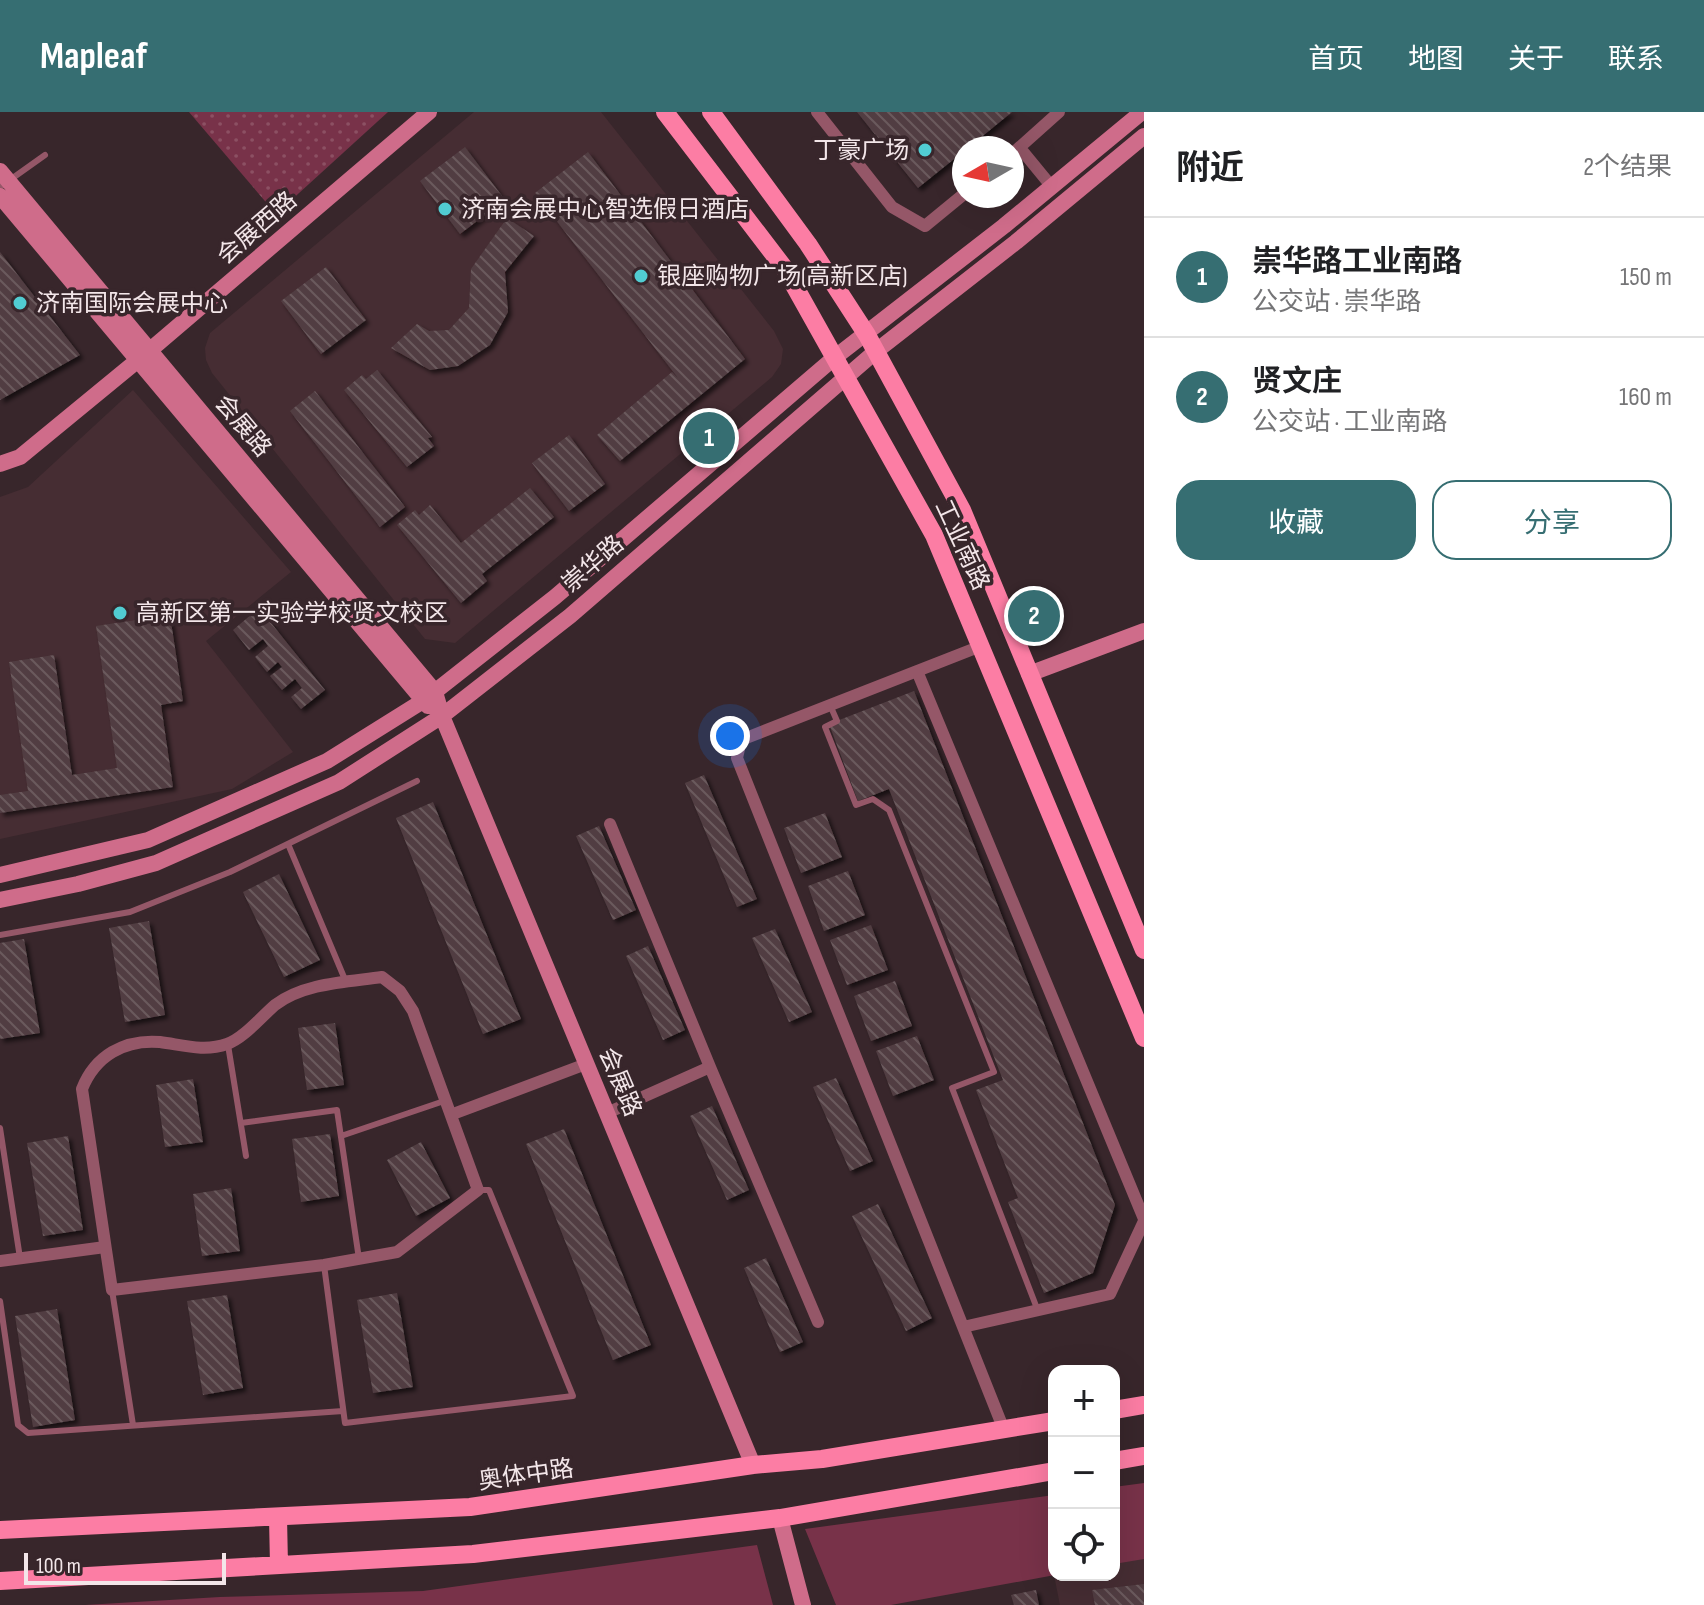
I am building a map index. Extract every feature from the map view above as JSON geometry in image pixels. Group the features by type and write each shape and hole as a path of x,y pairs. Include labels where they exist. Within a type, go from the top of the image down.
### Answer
{"main road":[{"name":"会展西路","path":"0,464 20,457 429,112"},
{"name":"工业南路","path":"665,112 785,269 934,535 1144,1038"},
{"name":"工业南路","path":"711,112 808,244 867,335 962,510 1144,950"},
{"name":"崇华路","path":"0,875 148,840 327,761 429,696 555,597 834,358 867,335 1142,112"},
{"name":"崇华路","path":"0,900 78,884 156,863 339,782 442,716 570,616 875,352 1016,242 1144,136"},
{"name":"会展路","path":"0,171 143,356"},
{"name":"会展路","path":"0,196 143,356 429,696 442,716 753,1465"},
{"path":"1029,674 1144,631"},
{"path":"1120,1409 1144,1405"},
{"name":"奥体中路","path":"0,1530 470,1507 753,1465 822,1459 1048,1422"},
{"path":"1120,1460 1144,1456"},
{"path":"0,1581 473,1554 780,1518 1048,1472"},
{"path":"278,1517 279,1565"},
{"path":"780,1518 803,1605"}],"street":[{"path":"817,112 892,207 925,226 952,204"},
{"path":"1024,144 1059,112"},
{"path":"1024,159 1052,187"},
{"path":"981,646 741,740 737,758 1004,1430"},
{"path":"917,671 1144,1220 1110,1294 963,1327"},
{"path":"610,824 818,1322"},
{"path":"382,977 400,991 413,1011 453,1114 478,1190 397,1252 324,1265 112,1290 82,1089 88,1072 121,1047 136,1043 155,1042 190,1048 228,1043 291,995 346,982 382,977"},
{"path":"453,1114 586,1064"},
{"path":"607,1113 710,1067"},
{"path":"0,1261 105,1247"}],"lane":[{"path":"0,187 45,155"},
{"path":"830,705 837,721 825,727 856,805 873,799 889,810 994,1072 952,1088 1038,1311"},
{"path":"0,935 130,912 230,872 417,781"},
{"path":"288,844 346,982"},
{"path":"228,1043 246,1156"},
{"path":"341,1136 447,1100"},
{"path":"241,1123 337,1110 359,1259"},
{"path":"0,1128 20,1258"},
{"path":"324,1265 345,1423 573,1396 489,1190 478,1190"},
{"path":"112,1290 133,1425"},
{"path":"0,1301 18,1425 28,1433 343,1411"}],"shaded area":[{"path":"189,112 388,112 276,214"},
{"path":"474,112 601,112 774,331 783,349 781,364 772,377 455,643 425,639 212,373 205,348 210,333"},
{"name":"高新区第一实验学校贤文校区","path":"133,390 291,572 206,641 293,752 232,789 0,839 0,497 28,487"},
{"path":"1144,1483 1144,1559 1120,1563 1120,1509 1120,1486"},
{"path":"1048,1496 1048,1576 891,1605 836,1605 805,1529"},
{"path":"757,1545 773,1605 85,1605 220,1597 423,1591"},
{"path":"1144,1557 1144,1605 1060,1605 1055,1581 1120,1581 1120,1562"}],"building":[{"name":"丁豪广场","path":"857,112 1012,112 983,136 952,136 952,161 918,188"},
{"path":"465,147 505,200 460,234 420,181"},
{"name":"银座购物广场(高新区店)","path":"588,152 745,359 620,461 597,435 672,372 678,378 535,193"},
{"path":"507,218 534,236 505,272 508,312 490,345 458,366 430,370 391,348 417,324 429,331 449,330 469,308 471,269"},
{"name":"济南国际会展中心","path":"0,252 80,355 0,400"},
{"path":"326,267 366,320 321,354 281,301"},
{"path":"377,370 432,437 428,438 434,446 407,467 344,390 362,375 366,379"},
{"path":"315,391 405,507 380,527 290,411"},
{"path":"569,435 605,484 569,511 532,463"},
{"path":"530,488 554,517 482,574 487,581 461,603 397,525 415,510 419,515 430,505 461,543"},
{"path":"259,608 325,690 301,709 291,697 302,688 295,679 282,690 270,676 282,667 278,662 267,672 255,657 268,646 263,639 249,650 233,630"},
{"path":"170,615 183,701 161,705 173,787 0,813 0,795 28,791 9,662 54,655 72,775 117,768 96,626"},
{"path":"914,691 1115,1205 1093,1273 1044,1293 1008,1202 1018,1198 976,1090 1003,1080 889,789 858,801 829,724"},
{"path":"704,775 757,899 737,907 685,783"},
{"path":"433,802 521,1019 483,1034 396,818"},
{"path":"825,813 842,857 801,873 784,828"},
{"path":"599,826 636,910 613,920 576,836"},
{"path":"848,871 865,915 824,931 808,886"},
{"path":"279,874 320,960 284,977 243,892"},
{"path":"149,921 165,1015 125,1022 109,928"},
{"path":"871,925 888,970 847,985 830,940"},
{"path":"775,929 812,1012 789,1022 752,938"},
{"path":"24,939 40,1033 0,1039 0,943"},
{"path":"648,946 685,1030 663,1040 626,956"},
{"path":"895,981 912,1026 871,1041 854,996"},
{"path":"335,1023 344,1085 307,1090 298,1028"},
{"path":"917,1036 934,1080 893,1096 876,1051"},
{"path":"836,1078 873,1161 850,1171 813,1087"},
{"path":"193,1079 203,1142 165,1147 156,1085"},
{"path":"712,1106 749,1190 727,1200 690,1116"},
{"path":"564,1129 651,1345 613,1360 526,1144"},
{"path":"330,1134 339,1196 301,1202 292,1139"},
{"path":"68,1136 83,1230 43,1236 27,1143"},
{"path":"421,1142 450,1198 416,1216 387,1160"},
{"path":"231,1188 240,1251 202,1256 193,1194"},
{"path":"878,1204 932,1318 906,1331 852,1216"},
{"path":"766,1258 803,1342 780,1352 744,1268"},
{"path":"397,1293 413,1387 373,1393 357,1300"},
{"path":"227,1295 243,1388 203,1395 187,1301"},
{"path":"57,1309 75,1420 33,1427 15,1316"},
{"path":"1144,1584 1144,1605 1095,1605 1092,1590"},
{"path":"1036,1590 1039,1605 1014,1605 1011,1595"}],"place":[{"name":"丁豪广场","path":"925,150"},
{"name":"济南会展中心智选假日酒店","path":"445,209"},
{"name":"银座购物广场(高新区店)","path":"641,276"},
{"name":"济南国际会展中心","path":"20,303"},
{"name":"崇华路工业南路","path":"709,438"},
{"name":"高新区第一实验学校贤文校区","path":"120,613"},
{"name":"贤文庄","path":"1034,616"}]}
